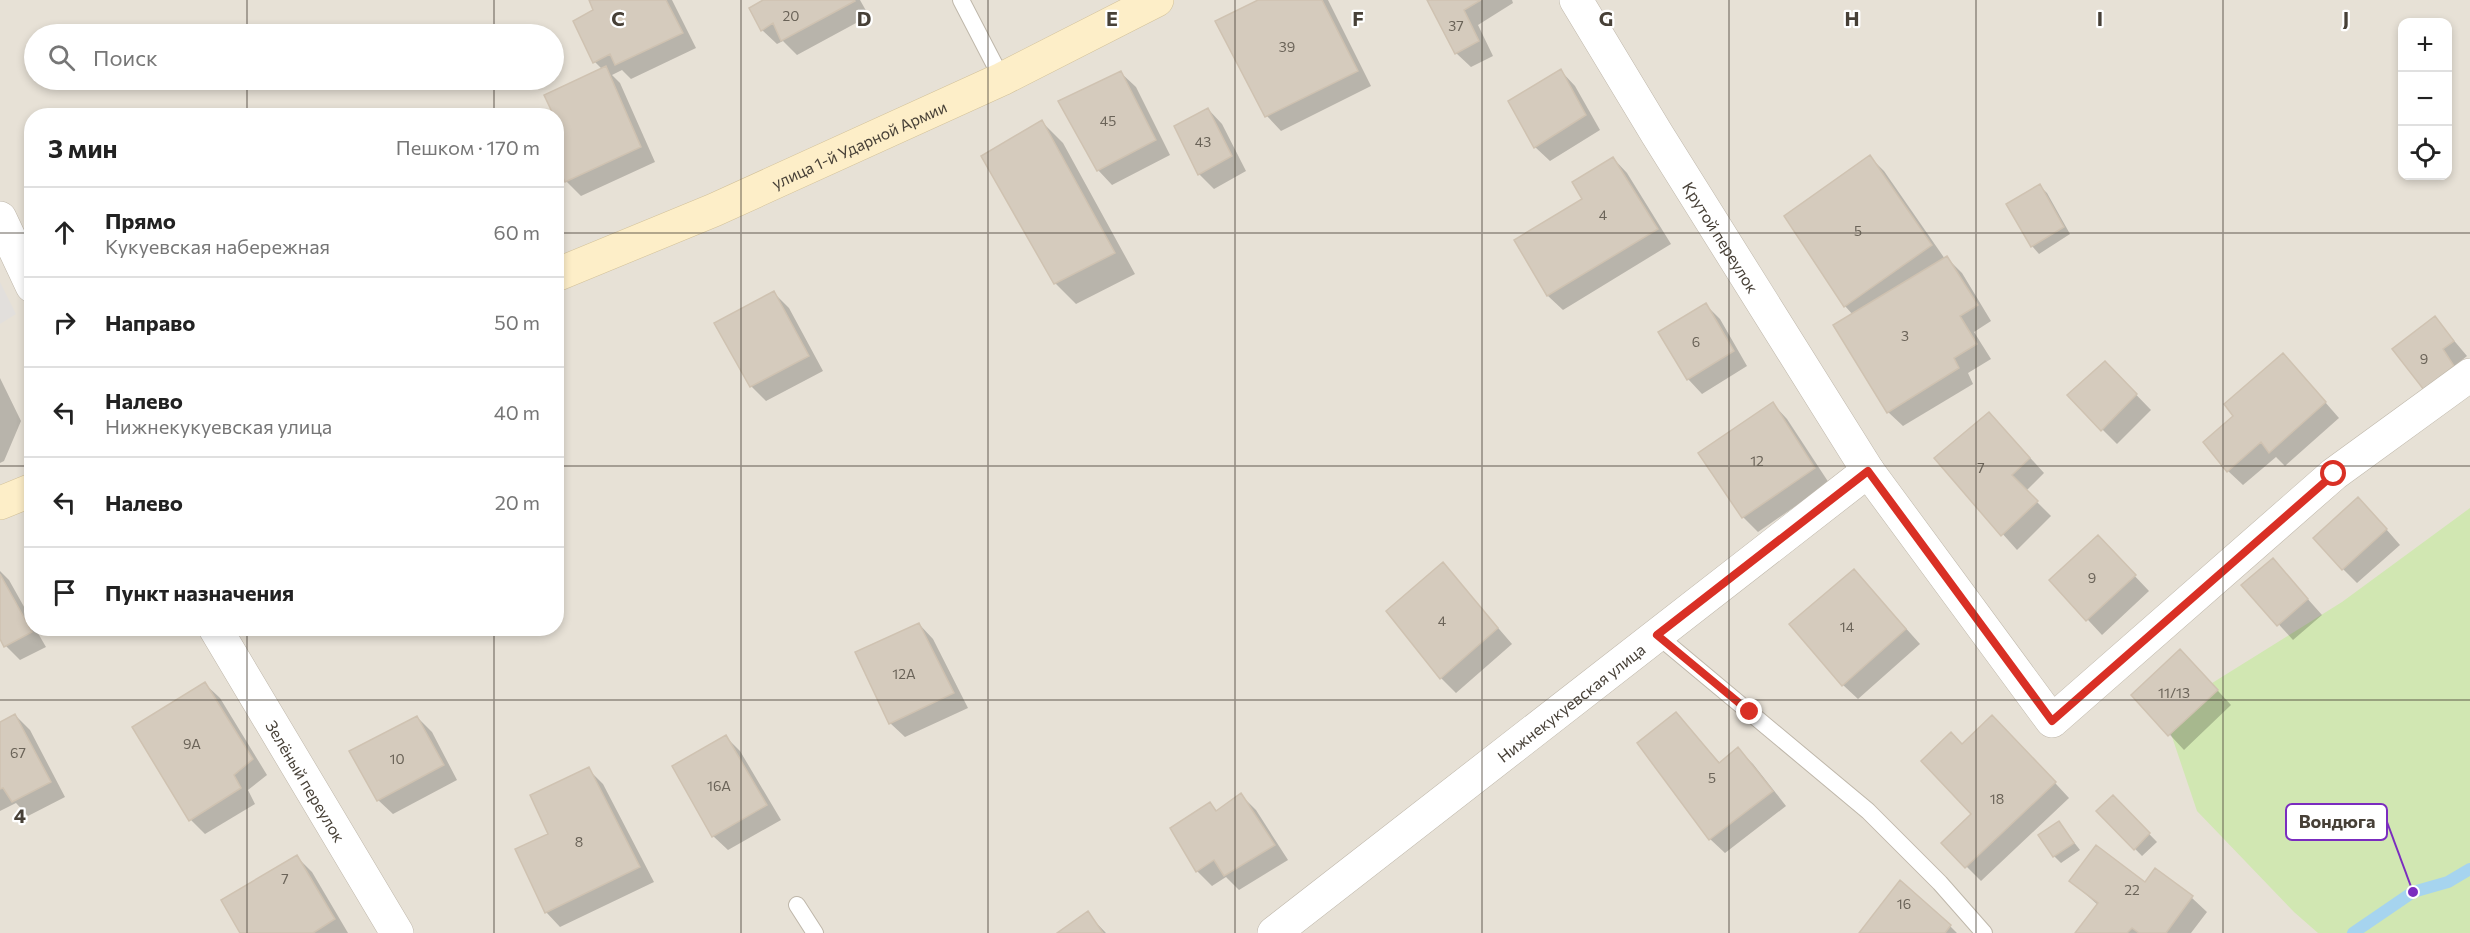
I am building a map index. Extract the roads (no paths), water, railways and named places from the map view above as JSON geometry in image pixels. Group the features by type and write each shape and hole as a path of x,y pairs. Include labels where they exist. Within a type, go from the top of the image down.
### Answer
{"main road":[{"name":"улица 1-й Ударной Армии","path":"564,272 714,210 1002,79 1156,0"},
{"path":"0,503 24,493"}],"street":[{"name":"Крутой переулок","path":"1576,0 1868,471 2052,721 2334,474 2470,375"},
{"path":"0,218 24,269"},
{"name":"Нижнекукуевская улица","path":"1274,933 1868,471"},
{"name":"Зелёный переулок","path":"220,636 397,933"}],"lane":[{"path":"961,0 1002,79"},
{"path":"1657,635 1868,810 1940,883 1984,933"},
{"path":"797,905 815,933"}],"waterway":[{"path":"2353,933 2413,892 2448,882 2470,869"}],"place":[{"name":"Вондюга","path":"2413,892"}]}
